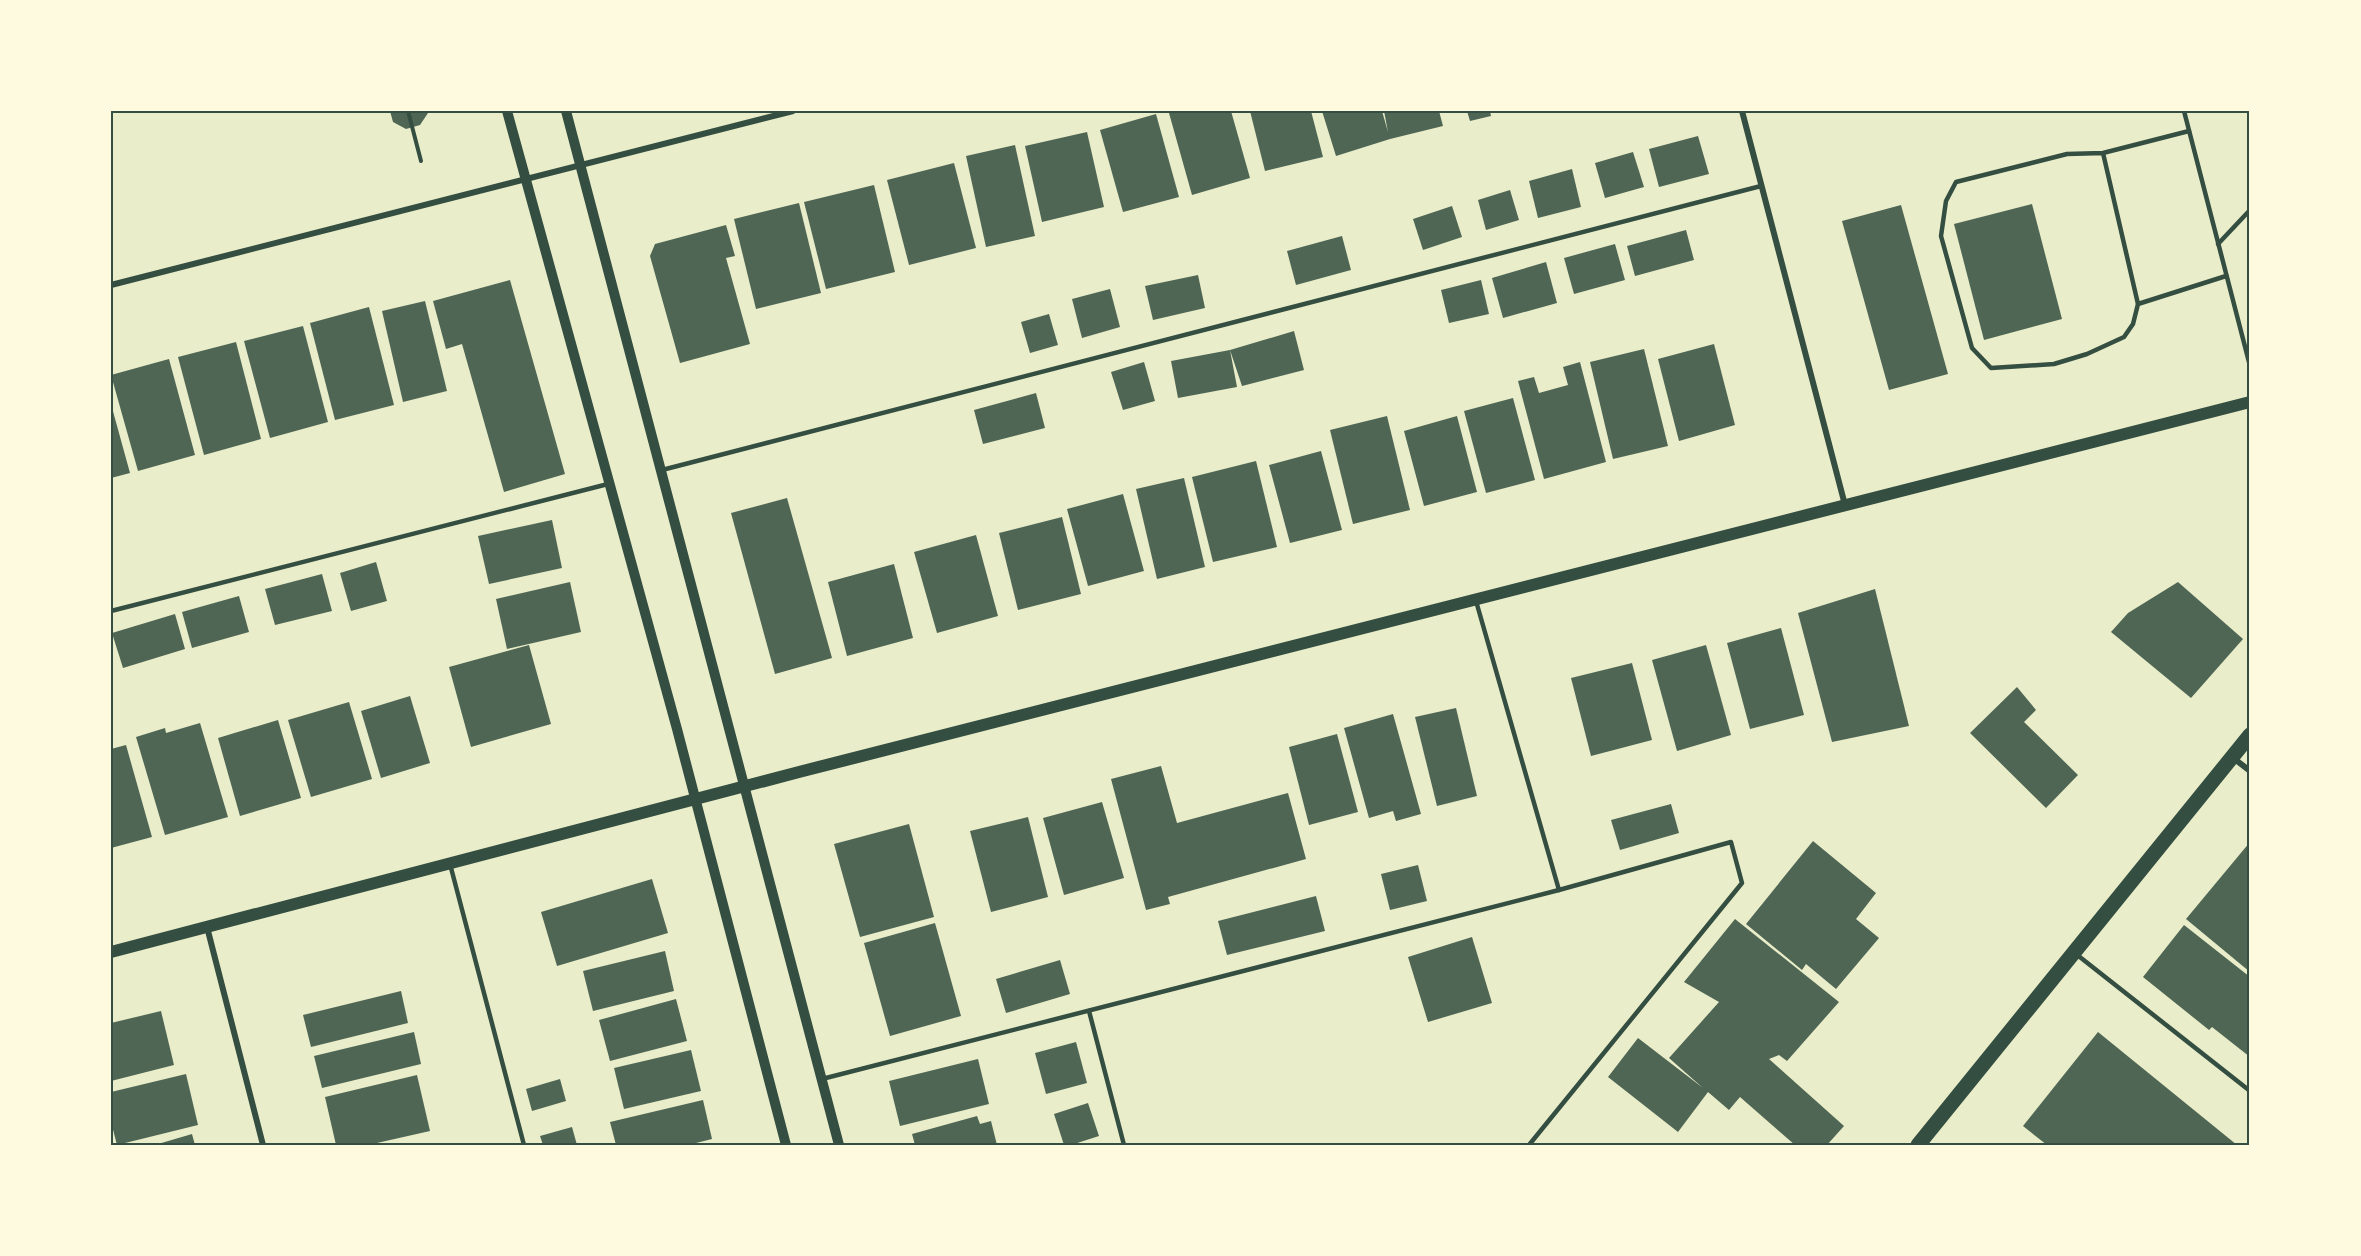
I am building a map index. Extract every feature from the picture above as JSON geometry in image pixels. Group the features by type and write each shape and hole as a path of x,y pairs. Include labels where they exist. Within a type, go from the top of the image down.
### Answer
{"main road":[{"path":"111,952 744,786 2250,402"},
{"path":"1918,1145 2250,735"}],"street":[{"path":"507,111 696,800 786,1145"},
{"path":"566,111 839,1145"},
{"path":"111,285 793,111"},
{"path":"1742,111 1845,505"},
{"path":"2232,757 2250,771"},
{"path":"207,927 263,1145"}],"lane":[{"path":"2184,111 2250,366"},
{"path":"2103,153 2138,304 2133,324 2124,337 2087,354 2054,364 1991,368 1972,348 1941,236 1946,201 1956,182 2067,154 2103,153 2189,131"},
{"path":"662,470 1761,186"},
{"path":"2218,244 2250,210"},
{"path":"2138,304 2226,276"},
{"path":"111,611 610,484"},
{"path":"1476,600 1559,890"},
{"path":"822,1079 1559,890 1731,842 1742,883 1529,1145"},
{"path":"450,864 524,1145"},
{"path":"2074,952 2250,1091"},
{"path":"1089,1011 1124,1145"}],"path":[{"path":"408,111 421,161"}],"building":[{"path":"390,111 428,111 428,113 420,125 406,129 393,122"},
{"path":"1231,111 1250,178 1192,195 1169,113"},
{"path":"1250,111 1311,111 1323,157 1265,171"},
{"path":"1322,111 1382,111 1388,132 1384,111 1439,111 1443,126 1336,156"},
{"path":"1467,111 1490,111 1491,116 1470,121"},
{"path":"1156,114 1179,197 1123,212 1100,130"},
{"path":"1087,132 1104,207 1042,222 1025,146"},
{"path":"1698,136 1709,174 1659,187 1649,149"},
{"path":"1015,145 1035,236 986,247 966,156"},
{"path":"1633,152 1644,187 1605,198 1595,163"},
{"path":"954,163 976,248 909,265 887,180"},
{"path":"1572,169 1581,207 1538,218 1529,181"},
{"path":"874,185 895,272 826,289 804,202"},
{"path":"1510,190 1519,220 1486,230 1478,200"},
{"path":"799,203 821,293 756,309 734,219"},
{"path":"2032,204 2062,319 1984,340 1954,224"},
{"path":"1901,205 1948,374 1889,390 1842,221"},
{"path":"1452,206 1462,237 1423,250 1413,219"},
{"path":"726,225 735,256 726,258 750,344 680,363 650,256 655,244"},
{"path":"1686,230 1694,260 1635,276 1627,246"},
{"path":"1342,236 1351,270 1296,285 1287,251"},
{"path":"1615,244 1625,280 1574,294 1564,258"},
{"path":"1546,262 1557,303 1503,318 1492,278"},
{"path":"1198,275 1205,308 1153,320 1145,286"},
{"path":"510,280 565,474 504,492 462,344 446,349 433,301"},
{"path":"1481,280 1489,314 1449,323 1441,290"},
{"path":"1110,289 1120,327 1082,338 1072,299"},
{"path":"425,301 447,391 403,402 382,311"},
{"path":"369,307 394,405 335,420 310,323"},
{"path":"1049,314 1058,345 1030,353 1021,322"},
{"path":"303,326 328,422 270,438 244,341"},
{"path":"1294,331 1304,370 1242,386 1230,350"},
{"path":"236,342 261,439 204,455 178,357"},
{"path":"1714,344 1735,425 1679,441 1658,359"},
{"path":"1644,349 1668,446 1613,459 1590,362"},
{"path":"1230,350 1237,387 1178,398 1171,361"},
{"path":"169,359 195,455 138,471 111,375"},
{"path":"1144,362 1155,401 1123,410 1111,372"},
{"path":"1580,362 1606,462 1544,479 1518,381 1534,377 1539,393 1568,385 1563,367"},
{"path":"1036,393 1045,428 983,444 974,410"},
{"path":"1513,398 1535,480 1486,493 1464,411"},
{"path":"111,404 130,473 111,478"},
{"path":"1387,416 1410,510 1353,524 1330,430"},
{"path":"1457,416 1477,492 1424,506 1404,431"},
{"path":"1321,451 1342,530 1290,543 1269,465"},
{"path":"1256,461 1277,547 1213,562 1192,477"},
{"path":"1184,478 1205,567 1157,579 1136,489"},
{"path":"1123,494 1144,571 1088,586 1067,509"},
{"path":"787,498 832,658 775,674 731,513"},
{"path":"1062,517 1081,594 1018,610 999,533"},
{"path":"552,520 562,568 489,584 478,536"},
{"path":"976,535 998,616 937,633 914,552"},
{"path":"376,562 387,601 351,611 340,573"},
{"path":"894,564 913,638 847,656 828,582"},
{"path":"322,574 332,611 275,625 265,589"},
{"path":"570,582 581,632 507,649 496,599"},
{"path":"2178,582 2243,639 2191,698 2111,632 2128,613"},
{"path":"1875,589 1909,726 1832,742 1798,613"},
{"path":"239,596 249,632 192,648 182,612"},
{"path":"175,614 185,649 123,668 112,633"},
{"path":"1781,628 1804,715 1750,729 1727,643"},
{"path":"529,645 551,724 471,747 449,667"},
{"path":"1706,645 1731,735 1677,751 1652,660"},
{"path":"1632,663 1652,740 1591,756 1571,678"},
{"path":"2017,687 2036,710 2024,722 2078,775 2046,808 1970,733"},
{"path":"410,696 430,763 381,778 361,711"},
{"path":"349,702 372,779 311,797 288,720"},
{"path":"1456,708 1477,796 1437,806 1415,717"},
{"path":"1393,714 1421,814 1396,821 1393,811 1369,818 1344,728"},
{"path":"278,720 301,798 240,816 218,738"},
{"path":"200,723 228,817 165,835 136,737 165,728 166,733"},
{"path":"1337,734 1358,812 1309,825 1289,747"},
{"path":"126,745 152,837 111,848 111,749"},
{"path":"1161,766 1177,823 1288,793 1306,859 1168,897 1170,904 1146,910 1111,779"},
{"path":"1102,802 1124,878 1064,895 1043,818"},
{"path":"1671,804 1679,833 1620,850 1611,820"},
{"path":"1028,817 1048,897 991,912 970,831"},
{"path":"909,824 934,917 860,937 834,844"},
{"path":"1813,841 1876,893 1856,919 1879,938 1836,989 1806,964 1802,970 1746,924"},
{"path":"2250,842 2250,972 2186,919"},
{"path":"1418,865 1427,901 1390,910 1381,874"},
{"path":"652,879 668,933 557,966 541,912"},
{"path":"1316,896 1325,931 1227,955 1218,921"},
{"path":"1735,919 1839,1002 1787,1061 1779,1055 1769,1059 1844,1126 1827,1145 1795,1145 1740,1097 1729,1110 1708,1092 1678,1132 1608,1077 1638,1038 1703,1088 1669,1058 1719,1002 1684,982"},
{"path":"935,923 961,1016 890,1036 864,943"},
{"path":"2184,925 2250,977 2250,1057 2212,1027 2209,1030 2143,977"},
{"path":"1472,937 1492,1003 1428,1022 1408,957"},
{"path":"665,951 674,991 593,1011 583,971"},
{"path":"1060,960 1070,994 1006,1013 996,979"},
{"path":"401,991 408,1023 311,1047 303,1015"},
{"path":"676,999 687,1041 610,1061 599,1020"},
{"path":"161,1011 174,1065 111,1081 111,1023"},
{"path":"414,1032 421,1064 322,1088 314,1056"},
{"path":"2098,1032 2237,1145 2047,1145 2023,1126"},
{"path":"1076,1042 1087,1083 1046,1094 1035,1053"},
{"path":"691,1050 701,1091 624,1109 614,1068"},
{"path":"978,1059 989,1104 900,1126 889,1081"},
{"path":"186,1074 198,1125 117,1145 111,1122 111,1092"},
{"path":"417,1075 430,1131 368,1145 336,1145 325,1097"},
{"path":"560,1079 566,1101 532,1111 526,1089"},
{"path":"703,1100 712,1139 688,1145 616,1145 610,1122"},
{"path":"1088,1103 1099,1136 1064,1145 1054,1114"},
{"path":"977,1116 980,1124 991,1121 997,1145 915,1145 912,1134"},
{"path":"572,1127 577,1145 543,1145 540,1136"},
{"path":"192,1134 195,1145 158,1144"}]}
